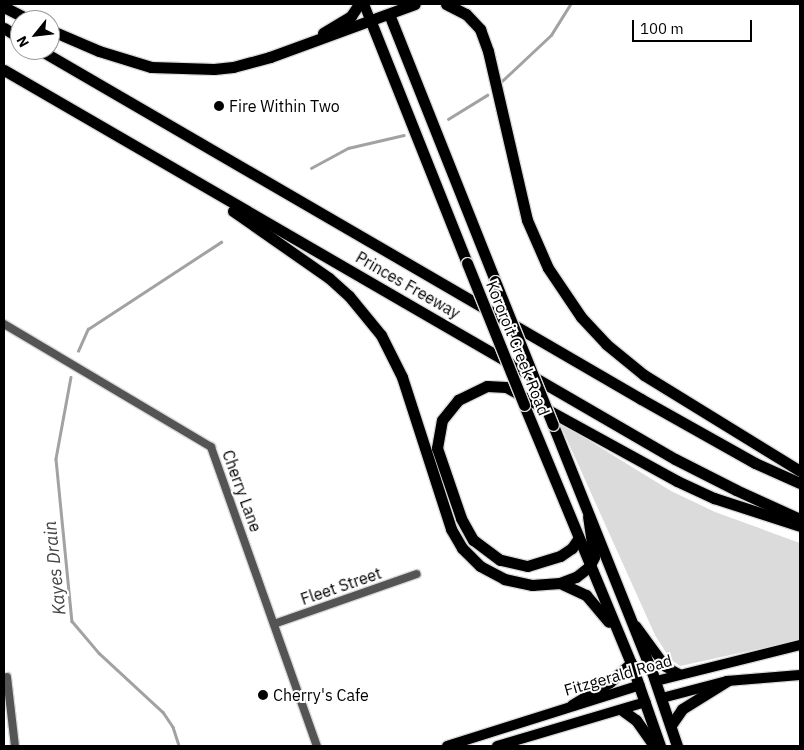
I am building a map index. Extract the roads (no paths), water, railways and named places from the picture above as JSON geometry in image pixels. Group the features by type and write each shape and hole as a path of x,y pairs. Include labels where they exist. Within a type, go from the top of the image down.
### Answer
{"highway":[{"path":"305,45 351,16 359,4"},
{"path":"60,34 123,59 176,69 233,67 371,22 387,9 415,4"},
{"path":"446,4 466,14 482,34 526,220 548,268 581,317 606,344 644,375 800,472"},
{"name":"Kororoit Creek Road","path":"387,9 588,516 656,681 677,746"},
{"name":"Kororoit Creek Road","path":"371,22 524,406 640,685 660,746"},
{"name":"Princes Freeway","path":"57,60 641,399 755,463 800,483"},
{"path":"4,70 262,229 340,287 371,321 397,366 446,517 462,548 480,566 504,579 532,585 560,583 576,577 590,567 594,552 588,516"},
{"name":"Princes Freeway","path":"4,70 675,459 800,519"},
{"path":"578,539 572,548 560,556 526,566 500,560 473,540 461,518 437,448 442,420 458,400 487,386 506,386 539,402 676,481 739,507 800,526"},
{"path":"560,583 586,595 617,633"},
{"path":"572,705 610,682 631,663"},
{"name":"Fitzgerald Road","path":"640,685 656,681"},
{"path":"671,725 682,709 727,681"},
{"name":"Fitzgerald Road","path":"646,702 662,698"},
{"path":"622,710 636,720 654,746"}],"main road":[{"name":"Kororoit Creek Road","path":"364,4 371,22"},
{"path":"632,621 666,667 679,674"},
{"name":"Fitzgerald Road","path":"656,681 800,645"},
{"name":"Fitzgerald Road","path":"662,698 727,681 800,675"},
{"name":"Fitzgerald Road","path":"448,746 572,705 640,685"},
{"name":"Fitzgerald Road","path":"497,746 646,702"}],"street":[{"name":"Cherry Lane","path":"4,324 211,447 316,745"},
{"name":"Fleet Street","path":"274,624 417,574"},
{"path":"7,677 15,746"}],"waterway":[{"name":"Kayes Drain","path":"502,81 551,35 570,4"},
{"name":"Kayes Drain","path":"448,119 487,95"},
{"name":"Kayes Drain","path":"311,168 348,148 404,135"},
{"name":"Kayes Drain","path":"78,351 88,329 221,242"},
{"name":"Kayes Drain","path":"71,377 56,459 72,621 99,653 163,712 173,727 179,746"}],"place":[{"name":"Fire Within Two","path":"219,106"},
{"name":"Cherry's Cafe","path":"263,695"}]}
